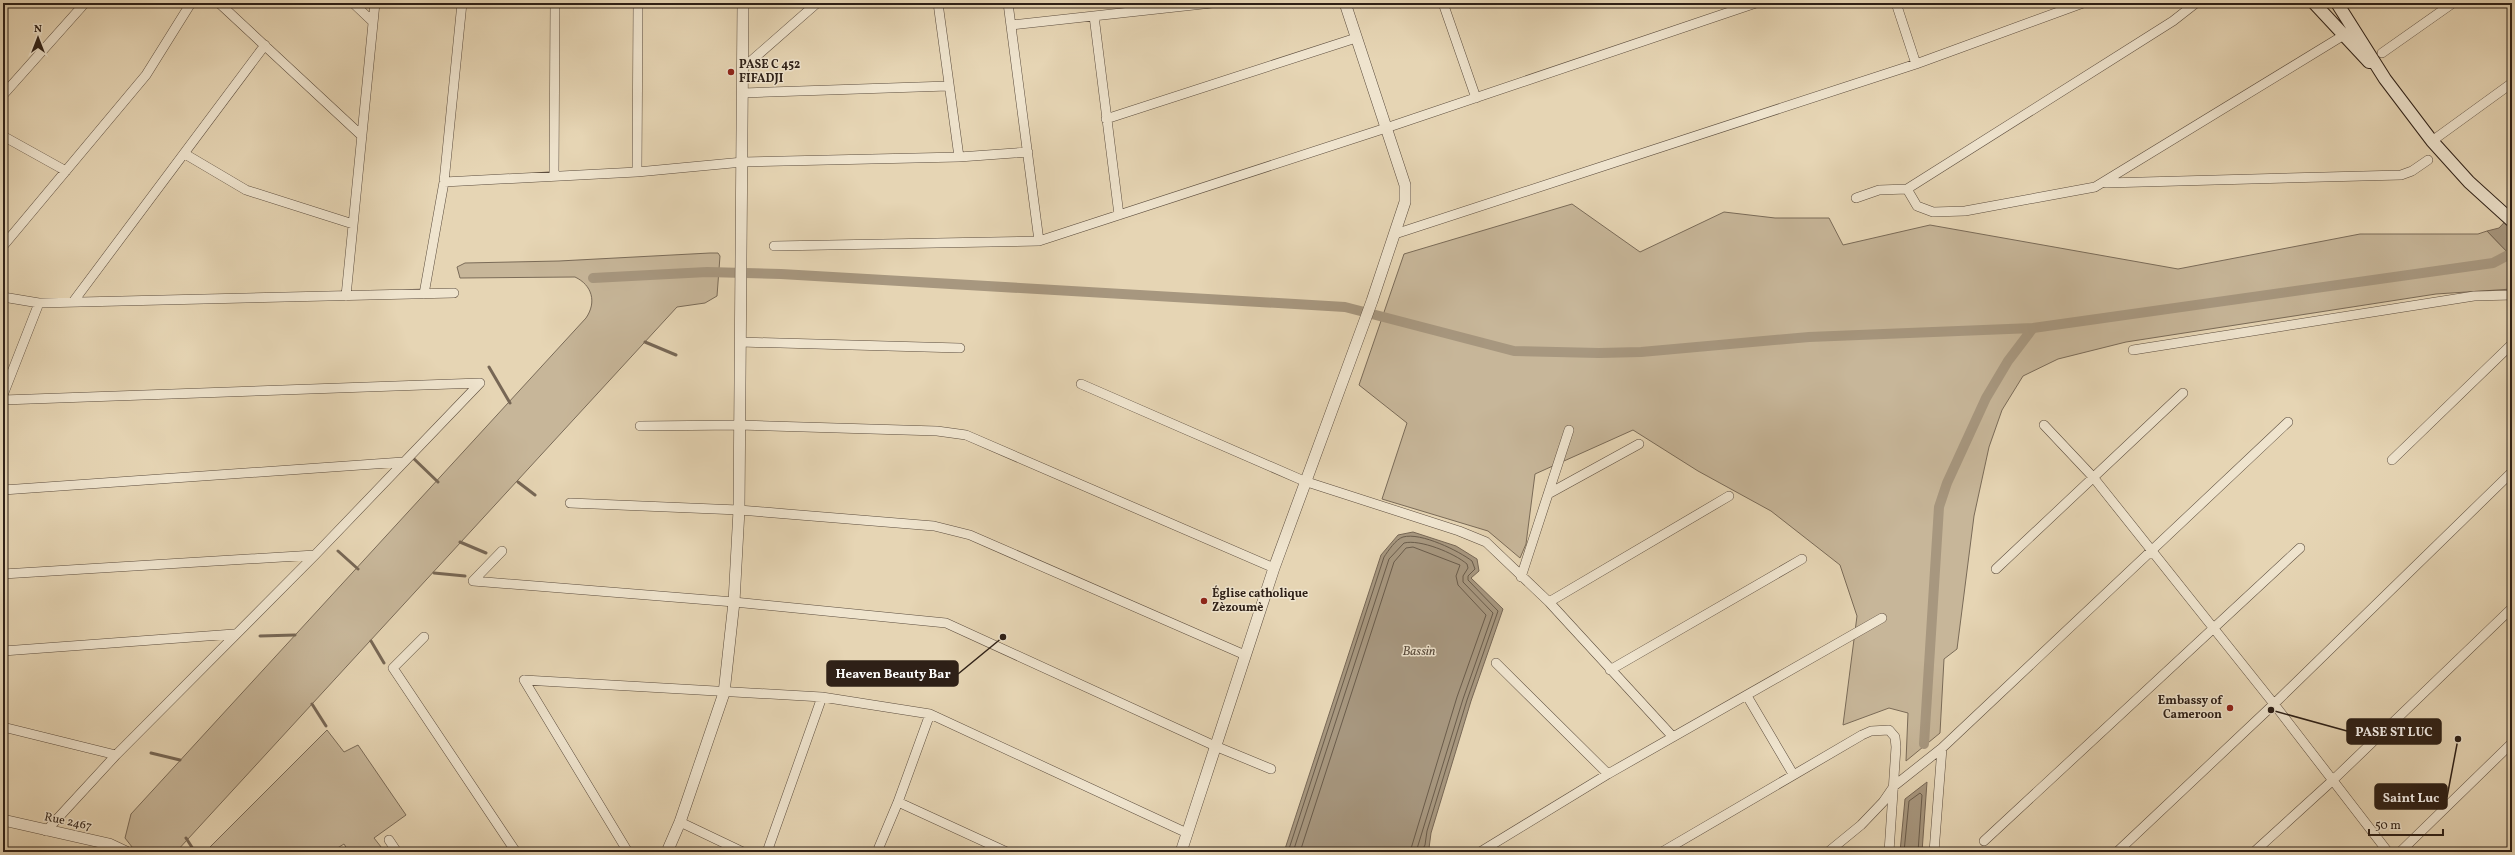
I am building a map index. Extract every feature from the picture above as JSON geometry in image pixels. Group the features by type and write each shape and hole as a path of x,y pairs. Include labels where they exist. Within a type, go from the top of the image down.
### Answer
{"main road":[{"path":"2314,3 2385,79"},
{"path":"2337,3 2385,79 2432,141 2469,182 2512,221"}],"street":[{"path":"3,95 85,3"},
{"path":"4,243 146,75 191,3"},
{"path":"219,3 266,45 362,136"},
{"path":"353,3 374,22"},
{"path":"346,296 376,3"},
{"path":"424,294 444,182 462,3"},
{"path":"554,176 555,3"},
{"path":"637,172 638,3"},
{"path":"666,852 680,822 724,693 734,602 739,510 743,162 743,3"},
{"path":"743,68 818,3"},
{"path":"938,3 948,86 959,157"},
{"path":"1008,3 1039,241"},
{"path":"1011,25 1212,3"},
{"path":"1181,852 1274,568 1304,481 1372,301 1395,234 1406,195 1405,186 1345,3"},
{"path":"1443,3 1476,98"},
{"path":"774,246 1039,241 1386,128 1756,3"},
{"path":"1896,3 1916,64"},
{"path":"1395,234 1916,64 2083,3"},
{"path":"1856,198 1879,190 1907,189 2173,21 2196,3"},
{"path":"2382,53 2452,3"},
{"path":"1094,16 1119,215"},
{"path":"1907,189 1917,206 1933,212 1965,212 2086,190 2104,182 2344,35"},
{"path":"1106,119 1356,38"},
{"path":"73,302 266,45"},
{"path":"2432,141 2512,83"},
{"path":"743,93 948,86"},
{"path":"3,136 66,171"},
{"path":"444,182 637,172 743,162 959,157 1028,152"},
{"path":"185,154 246,190 353,224"},
{"path":"2104,182 2401,175 2412,171 2428,160"},
{"path":"3,297 39,302 73,302 454,293"},
{"path":"2133,350 2474,296 2512,295"},
{"path":"3,395 39,302"},
{"path":"741,342 960,348"},
{"path":"2392,460 2512,344"},
{"path":"3,400 480,383 315,554 116,754 46,831"},
{"path":"1081,384 1304,481 1459,531 1486,542 1521,577 1549,602 1673,737"},
{"path":"1996,569 2183,393"},
{"path":"1828,852 1869,817 1894,786 1942,748 2288,422"},
{"path":"640,426 739,425 937,431 966,435 1274,568"},
{"path":"2044,425 2093,477 2152,550 2274,704 2388,852"},
{"path":"1521,577 1569,430"},
{"path":"1548,494 1639,444"},
{"path":"3,490 403,462"},
{"path":"2117,852 2274,704 2512,472"},
{"path":"1549,602 1729,496"},
{"path":"570,502 739,510 934,526 970,535 1245,656"},
{"path":"1984,841 2300,548"},
{"path":"502,551 473,581 734,602 946,624 1215,746 1271,769"},
{"path":"3,574 315,554"},
{"path":"1610,670 1802,559"},
{"path":"2254,852 2332,781 2512,608"},
{"path":"1480,852 1608,774 1882,618"},
{"path":"3,652 234,634"},
{"path":"424,637 392,668 516,852"},
{"path":"1496,664 1608,774"},
{"path":"628,852 524,680 724,693 822,697 930,714 1186,833"},
{"path":"1747,696 1793,774"},
{"path":"767,852 822,697"},
{"path":"877,852 898,802 930,714"},
{"path":"3,728 116,754"},
{"path":"1662,852 1862,735 1882,730 1890,730 1895,737 1894,786 1889,852"},
{"path":"2400,852 2512,743"},
{"path":"1934,852 1942,748"},
{"path":"898,802 1007,852"},
{"name":"Rue 2467","path":"3,820 46,831 109,844 126,852"},
{"path":"680,822 743,852"},
{"path":"389,840 397,852"}],"shaded area":[{"path":"1572,204 1640,252 1724,212 1775,218 1829,218 1843,245 1930,225 2178,269 2360,234 2478,234 2487,231 2512,257 2512,289 2436,294 2126,342 2058,359 2023,376 2002,410 1989,447 1974,516 1957,649 1944,659 1940,733 1906,761 1908,713 1889,708 1843,725 1857,616 1840,565 1771,511 1698,471 1633,430 1535,474 1526,544 1520,558 1488,531 1382,499 1407,423 1359,385 1404,254"},
{"path":"718,253 720,256 717,296 705,303 677,307 176,852 136,852 125,838 131,814 586,318 591,306 592,300 589,289 581,280 575,277 460,278 457,267 465,263 559,261"},
{"path":"327,730 344,752 358,745 406,815 374,838 385,852 349,852 344,844 331,852 205,852"}],"water":[{"path":"2512,214 2512,257 2487,231 2499,228"},
{"name":"Bassin","path":"1413,532 1456,546 1477,559 1479,571 1471,578 1503,609 1471,701 1431,833 1429,848 1422,852 1284,852 1381,555 1398,535"},
{"path":"1927,782 1922,852 1900,852 1905,799"}],"waterway":[{"path":"593,278 707,272 781,274 1345,307 1514,351 1599,353 1641,352 1809,337 2033,328 2493,263 2512,253"},
{"path":"1924,744 1939,507 1947,483 1986,398 2008,361 2033,328"},
{"path":"645,342 676,355"},
{"path":"489,367 510,403"},
{"path":"411,456 438,482"},
{"path":"518,482 535,495"},
{"path":"460,542 486,553"},
{"path":"338,551 358,569"},
{"path":"434,573 465,576"},
{"path":"260,636 295,635"},
{"path":"371,641 384,663"},
{"path":"312,704 326,726"},
{"path":"151,753 180,760"},
{"path":"186,838 195,852"}],"place":[{"name":"PASE C 452 FIFADJI","path":"731,72"},
{"name":"Église catholique Zèzoumè","path":"1204,601"},
{"name":"Heaven Beauty Bar","path":"1003,637"},
{"name":"Embassy of Cameroon","path":"2230,708"},
{"name":"PASE ST LUC","path":"2271,710"},
{"name":"Saint Luc","path":"2458,739"}]}
